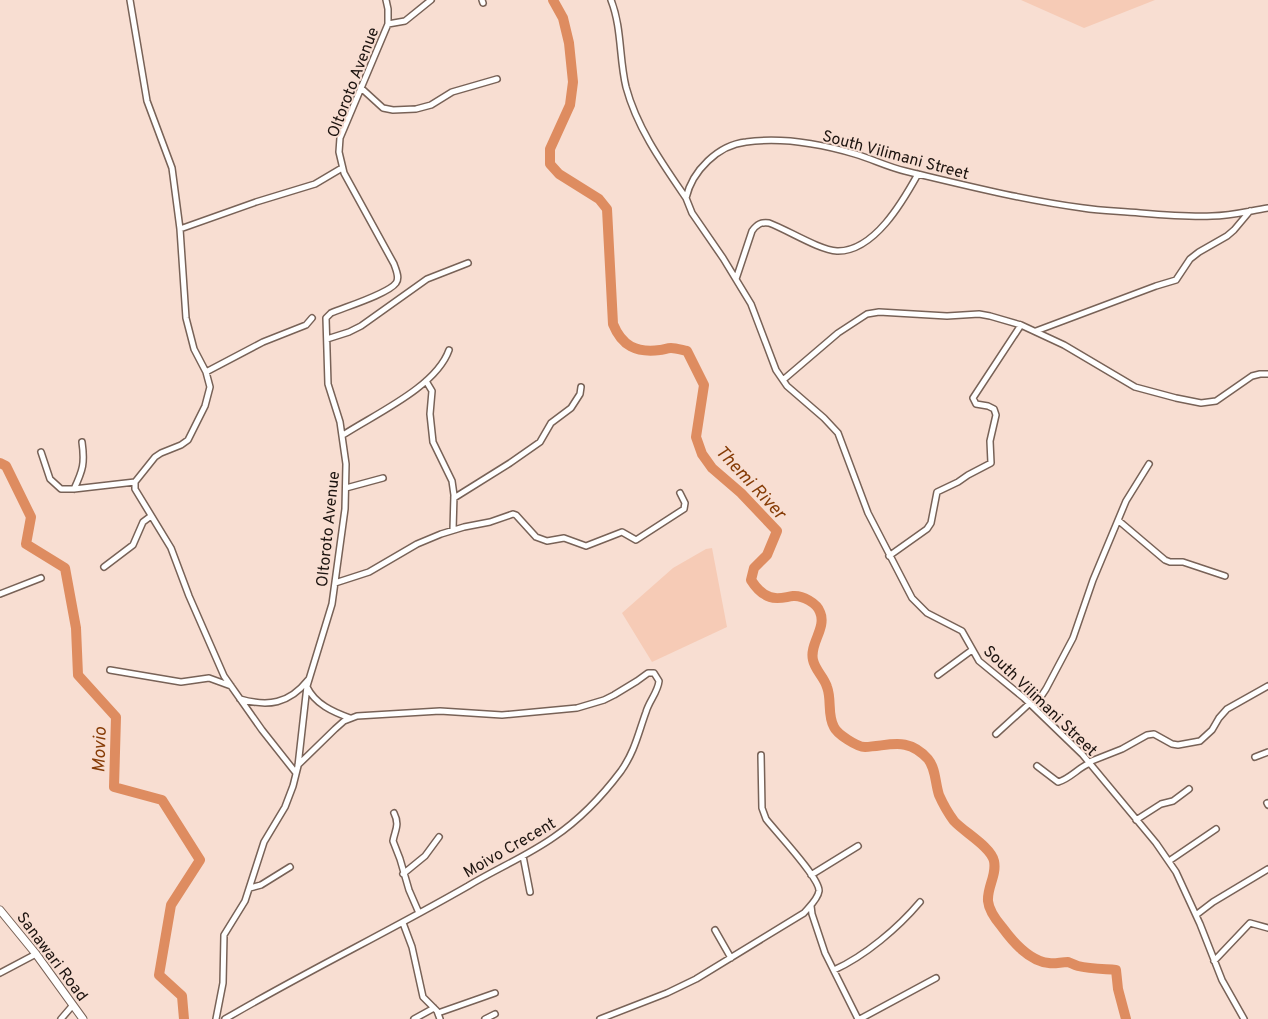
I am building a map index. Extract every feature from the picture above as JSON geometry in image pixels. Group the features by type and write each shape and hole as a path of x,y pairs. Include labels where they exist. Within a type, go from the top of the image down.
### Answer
{"street":[{"path":"41,452 52,483 61,489 135,482 155,458 161,453 182,444 192,433 209,394 210,387 206,372 194,349 186,318 180,229 172,168 147,100 130,0"},
{"name":"Oltoroto Avenue","path":"216,1019 224,983 224,935 245,901 264,842 288,801 298,766 307,686 330,616 343,530 346,464 343,435 328,384 326,322 328,315 385,291 396,283 398,279 394,264 342,168 339,152 340,138 388,24 386,0"},
{"path":"388,24 406,21 431,0"},
{"path":"611,0 617,24 622,70 631,103 651,145 686,198"},
{"path":"360,87 383,108 393,110 416,109 431,105 457,90 497,80"},
{"name":"South Vilimani Street","path":"1244,1019 1214,961 1196,915 1169,861 1090,762 1032,705 975,657 962,631 936,619 916,603 906,589 868,513 838,433 824,418 787,386 776,370 751,304 692,213 686,198 693,178 726,148 744,142 791,142 855,154 899,169 981,189 1105,211 1214,216 1268,208"},
{"path":"180,229 256,202 315,184 342,168"},
{"path":"736,279 752,231 758,224 770,223 825,248 836,251 851,248 883,227 896,211 918,174"},
{"path":"1036,332 1176,280 1198,252 1227,236 1250,211"},
{"path":"327,339 361,326 428,280 468,263"},
{"path":"783,380 838,333 867,314 879,312 947,316 979,314 1021,325 1090,359 1135,387 1201,403 1216,401 1252,376 1268,374"},
{"path":"206,372 263,342 306,325 312,318"},
{"path":"889,556 927,529 931,523 937,492 991,463 990,441 996,415 994,409 976,404 973,398 1021,325"},
{"path":"343,435 395,404 426,381 443,363 448,350"},
{"path":"426,381 432,391 430,414 433,442 441,461 450,474 454,498 453,530"},
{"path":"454,498 540,442 552,423 571,408 580,394 581,387"},
{"path":"74,489 83,469 82,442"},
{"path":"996,734 1032,705 1046,689 1073,638 1095,576 1132,491 1149,464"},
{"path":"346,488 383,478"},
{"path":"135,482 137,494 171,548 189,596 219,666 230,686 296,773"},
{"path":"335,583 369,572 417,544 453,530 490,522 513,514 536,536 547,541 561,538 586,546 622,532 636,540 684,509 684,500 680,493"},
{"path":"104,567 133,544 143,522 151,516"},
{"path":"1119,521 1165,560 1184,562 1225,576"},
{"path":"0,594 41,578"},
{"path":"938,675 972,650"},
{"path":"110,670 181,682 209,678 230,686"},
{"name":"Moivo Crecent","path":"226,1019 234,1017 262,998 523,856 566,829 603,793 621,771 640,735 646,711 659,685 659,678 654,673 648,673 624,690 604,700 576,708 502,715 440,712 364,715 350,718 334,729 298,766"},
{"path":"239,699 250,702 273,703 286,699 298,692 310,677"},
{"path":"307,686 315,699 331,710 350,718"},
{"path":"1038,766 1058,782 1061,782 1090,762 1122,749 1144,736 1151,734 1178,745 1200,742 1212,730 1227,709 1268,686"},
{"path":"1255,757 1268,752"},
{"path":"600,1019 696,978 804,913 811,906 819,890 817,883 766,819 762,808 761,756"},
{"path":"1136,820 1161,804 1173,801 1189,789"},
{"path":"394,813 398,820 398,827 393,841 403,874 419,913"},
{"path":"1169,861 1216,829"},
{"path":"403,874 424,856 439,837"},
{"path":"812,875 858,846"},
{"path":"523,856 530,892"},
{"path":"250,888 261,885 290,867"},
{"path":"1196,915 1220,897 1268,869"},
{"path":"834,970 860,955 897,925 920,902"},
{"path":"811,906 822,944 859,1019 936,978"},
{"name":"Sanawari Road","path":"0,910 36,954 83,1019"},
{"path":"402,923 412,946 423,997 439,1016 495,993"},
{"path":"1214,961 1250,923 1268,928"},
{"path":"715,930 731,958"},
{"path":"0,973 36,954"},
{"path":"61,1019 73,1005"},
{"path":"414,1019 434,1008"},
{"path":"484,1019 496,1014"}],"shaded area":[{"path":"1021,0 1155,0 1084,28"},
{"path":"712,548 727,627 652,662 622,613 673,568 706,549"}],"waterway":[{"name":"Themi River","path":"553,0 563,18 569,43 573,82 570,105 550,149 550,164 559,174 599,199 607,209 613,324 617,332 625,343 637,349 651,351 671,348 687,351 704,385 696,437 702,454 712,468 741,493 777,531 767,555 754,568 751,580 767,596 773,598 801,597 813,603 820,612 822,618 820,630 812,654 816,667 827,687 832,722 836,730 852,743 865,747 890,744 913,747 931,763 939,795 950,815 958,825 983,845 992,856 995,866 988,901 991,912 1011,939 1035,959 1051,963 1068,962 1077,966 1116,970 1118,989 1126,1019"},
{"name":"Movio","path":"0,463 6,466 31,517 26,544 65,568 76,628 78,675 116,717 114,787 162,800 200,860 171,905 159,975 182,996 184,1019"}]}
